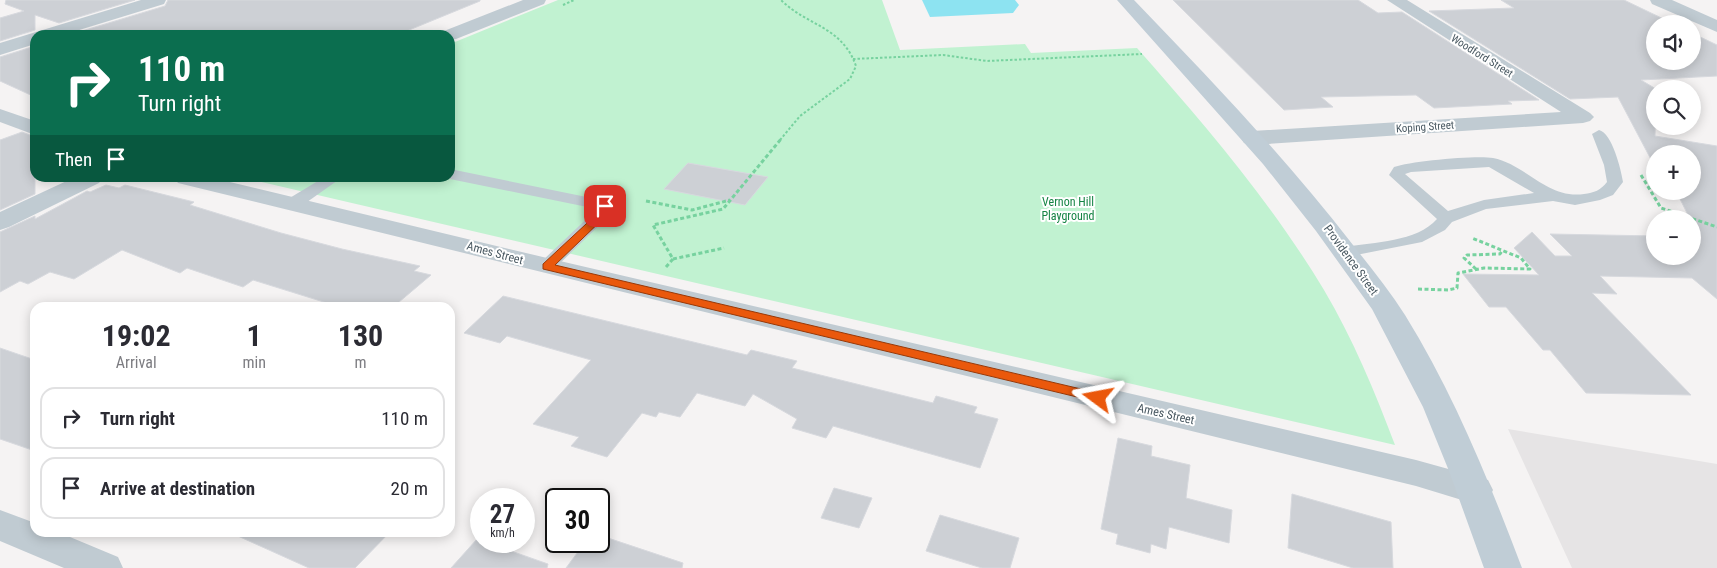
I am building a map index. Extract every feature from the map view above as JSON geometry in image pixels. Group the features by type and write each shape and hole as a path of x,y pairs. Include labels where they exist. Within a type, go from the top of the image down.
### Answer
{"main road":[{"name":"Providence Street","path":"1125,0 1296,188 1346,252 1390,315 1440,409 1475,490 1503,568"}],"street":[{"path":"60,30 158,0"},
{"path":"455,33 538,0"},
{"name":"Woodford Street","path":"1394,0 1570,111"},
{"path":"1658,0 1717,27"},
{"path":"0,49 30,40"},
{"name":"Koping Street","path":"1252,138 1583,117 1570,111"},
{"path":"0,115 30,126"},
{"path":"0,222 84,182"},
{"name":"Ames Street","path":"203,182 1416,473 1475,490"},
{"path":"0,525 104,568"}],"lane":[{"path":"1346,252 1414,239 1443,226 1446,218 1468,208 1496,201 1550,197 1581,200 1607,193 1615,182 1612,165 1599,134"},
{"path":"1446,218 1403,182 1397,175 1400,170 1491,162 1503,166 1550,197"},
{"path":"455,175 605,206 605,212 547,266"},
{"path":"294,203 327,182"}],"path":[{"path":"673,259 653,225 723,209 800,116 850,79 856,66 850,49 823,27 792,11 781,0"},
{"path":"853,59 943,55 987,61 1149,54"},
{"path":"1638,170 1661,208 1717,227"},
{"path":"646,201 692,210 731,199"},
{"path":"1418,289 1448,290 1457,288 1458,273 1476,269 1530,269 1521,258 1472,238"},
{"path":"662,271 673,259 724,248"},
{"path":"1476,269 1464,258 1466,255 1500,254 1502,250"}],"shaded area":[{"path":"1508,429 1717,464 1717,568 1572,568"}],"green space":[{"name":"Vernon Hill Playground","path":"558,0 882,0 900,50 1025,44 1031,53 1137,48 1236,165 1304,257 1335,309 1354,347 1395,445 261,182 455,182 455,42"}],"water":[{"path":"922,0 1015,0 1019,5 1013,13 930,17"}],"building":[{"path":"6,0 135,0 59,23 35,15 35,30 0,41 0,18 24,11 5,4"},
{"path":"168,0 480,0 409,30 85,30 165,6"},
{"path":"1173,0 1358,0 1378,13 1402,12 1539,100 1508,101 1512,104 1434,108 1416,95 1321,97 1333,107 1284,110"},
{"path":"1501,0 1624,0 1655,15 1646,15 1646,70 1701,70 1701,37 1717,45 1717,76 1641,80 1646,83 1646,135 1717,146 1717,299 1692,278 1600,276 1617,294 1592,293 1691,395 1586,393 1550,350 1543,350 1506,307 1489,307 1463,274 1539,275 1514,248 1532,232 1555,256 1572,256 1550,234 1646,236 1646,265 1701,265 1701,210 1686,210 1680,200 1701,200 1701,145 1646,145 1646,150 1618,97 1570,99 1429,11 1514,8"},
{"path":"30,48 30,95 0,81 0,57"},
{"path":"22,132 30,135 30,182 35,182 35,194 0,210 0,140"},
{"path":"688,163 768,177 745,205 664,189"},
{"path":"106,185 119,188 125,185 194,202 190,205 281,233 420,266 414,271 431,275 399,302 324,302 253,280 243,287 187,268 180,273 122,250 74,279 50,272 28,284 20,281 0,292 0,232 35,216 35,219 87,191 90,192"},
{"path":"503,296 747,355 751,350 797,361 792,368 933,403 936,396 977,407 974,413 998,419 980,468 833,426 826,438 792,428 797,419 753,394 745,406 697,393 680,417 659,412 656,417 642,413 607,457 571,446 579,437 533,424 591,360 507,336 500,343 464,333"},
{"path":"0,348 30,358 30,449 0,439"},
{"path":"1118,438 1152,446 1151,456 1190,465 1186,498 1232,510 1229,543 1169,527 1166,549 1151,544 1150,553 1116,544 1118,534 1101,529"},
{"path":"834,488 872,498 859,528 821,518"},
{"path":"1292,494 1391,522 1393,568 1353,568 1288,548"},
{"path":"940,515 1019,538 1010,568 982,568 926,551"},
{"path":"240,537 385,537 355,568 309,568"},
{"path":"610,539 683,563 682,568 566,568 577,553 610,553"},
{"path":"470,547 470,553 517,553 548,564 547,568 451,568"}],"route":[{"path":"605,206 605,212 547,266 1098,398"}]}
